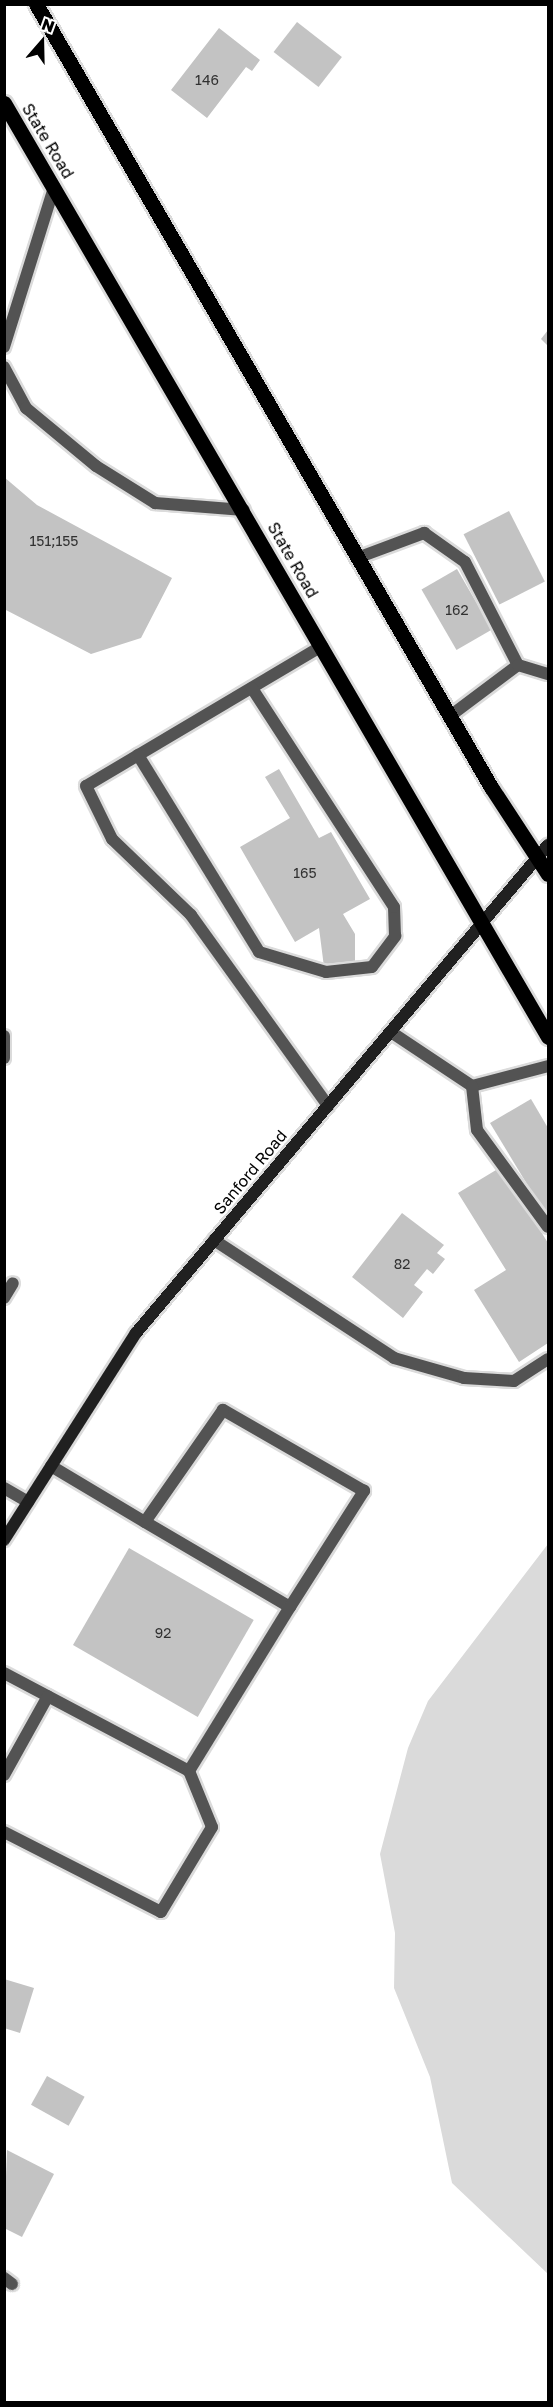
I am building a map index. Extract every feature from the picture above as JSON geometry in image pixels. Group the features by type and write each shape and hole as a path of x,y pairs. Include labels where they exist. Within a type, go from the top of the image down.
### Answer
{"main road":[{"path":"36,4 450,716 549,874"},
{"name":"State Road","path":"4,103 244,510 549,1037"}],"street":[{"name":"Sanford Road","path":"4,1540 136,1333 481,922 549,845"}],"lane":[{"path":"4,347 54,187"},
{"path":"4,368 26,408 96,466 155,503 244,510"},
{"path":"357,558 424,533 465,562 518,665 549,674"},
{"path":"322,646 86,786 112,839 191,915 328,1106"},
{"path":"450,716 518,665"},
{"path":"138,755 259,952 326,972 372,967 395,936 394,907 252,688"},
{"path":"391,1032 472,1086 549,1066"},
{"path":"4,1036 4,1058"},
{"path":"472,1086 477,1130 549,1227"},
{"path":"214,1240 394,1358 464,1378 514,1381 549,1359"},
{"path":"4,1298 13,1283"},
{"path":"145,1522 223,1410 364,1491 189,1771"},
{"path":"51,1466 290,1607"},
{"path":"4,1488 28,1502"},
{"path":"4,1673 189,1771 212,1827 161,1911 4,1832"},
{"path":"4,1775 48,1696"}],"shaded area":[{"path":"548,1544 548,2274 452,2183 430,2077 394,1988 395,1933 380,1854 408,1748 428,1701"}],"building":[{"path":"297,22 342,57 319,87 274,52"},
{"path":"219,28 260,60 252,71 246,67 207,118 171,90"},
{"path":"548,330 548,346 541,339"},
{"path":"4,477 37,505 172,578 141,638 91,654 4,609"},
{"path":"509,511 545,581 499,605 464,534"},
{"path":"457,569 492,630 456,650 421,590"},
{"path":"279,769 319,838 331,832 370,899 343,914 355,934 355,964 324,967 319,928 295,942 240,847 290,818 265,777"},
{"path":"531,1099 548,1128 548,1219 490,1123"},
{"path":"501,1167 548,1243 548,1343 519,1362 474,1290 506,1270 458,1193"},
{"path":"402,1213 444,1245 437,1253 445,1259 433,1274 427,1269 414,1285 423,1292 403,1318 352,1277"},
{"path":"129,1548 254,1620 198,1717 73,1645"},
{"path":"4,1979 34,1988 20,2033 4,2028"},
{"path":"47,2076 85,2097 69,2126 31,2105"},
{"path":"7,2150 54,2174 22,2237 4,2228"}]}
